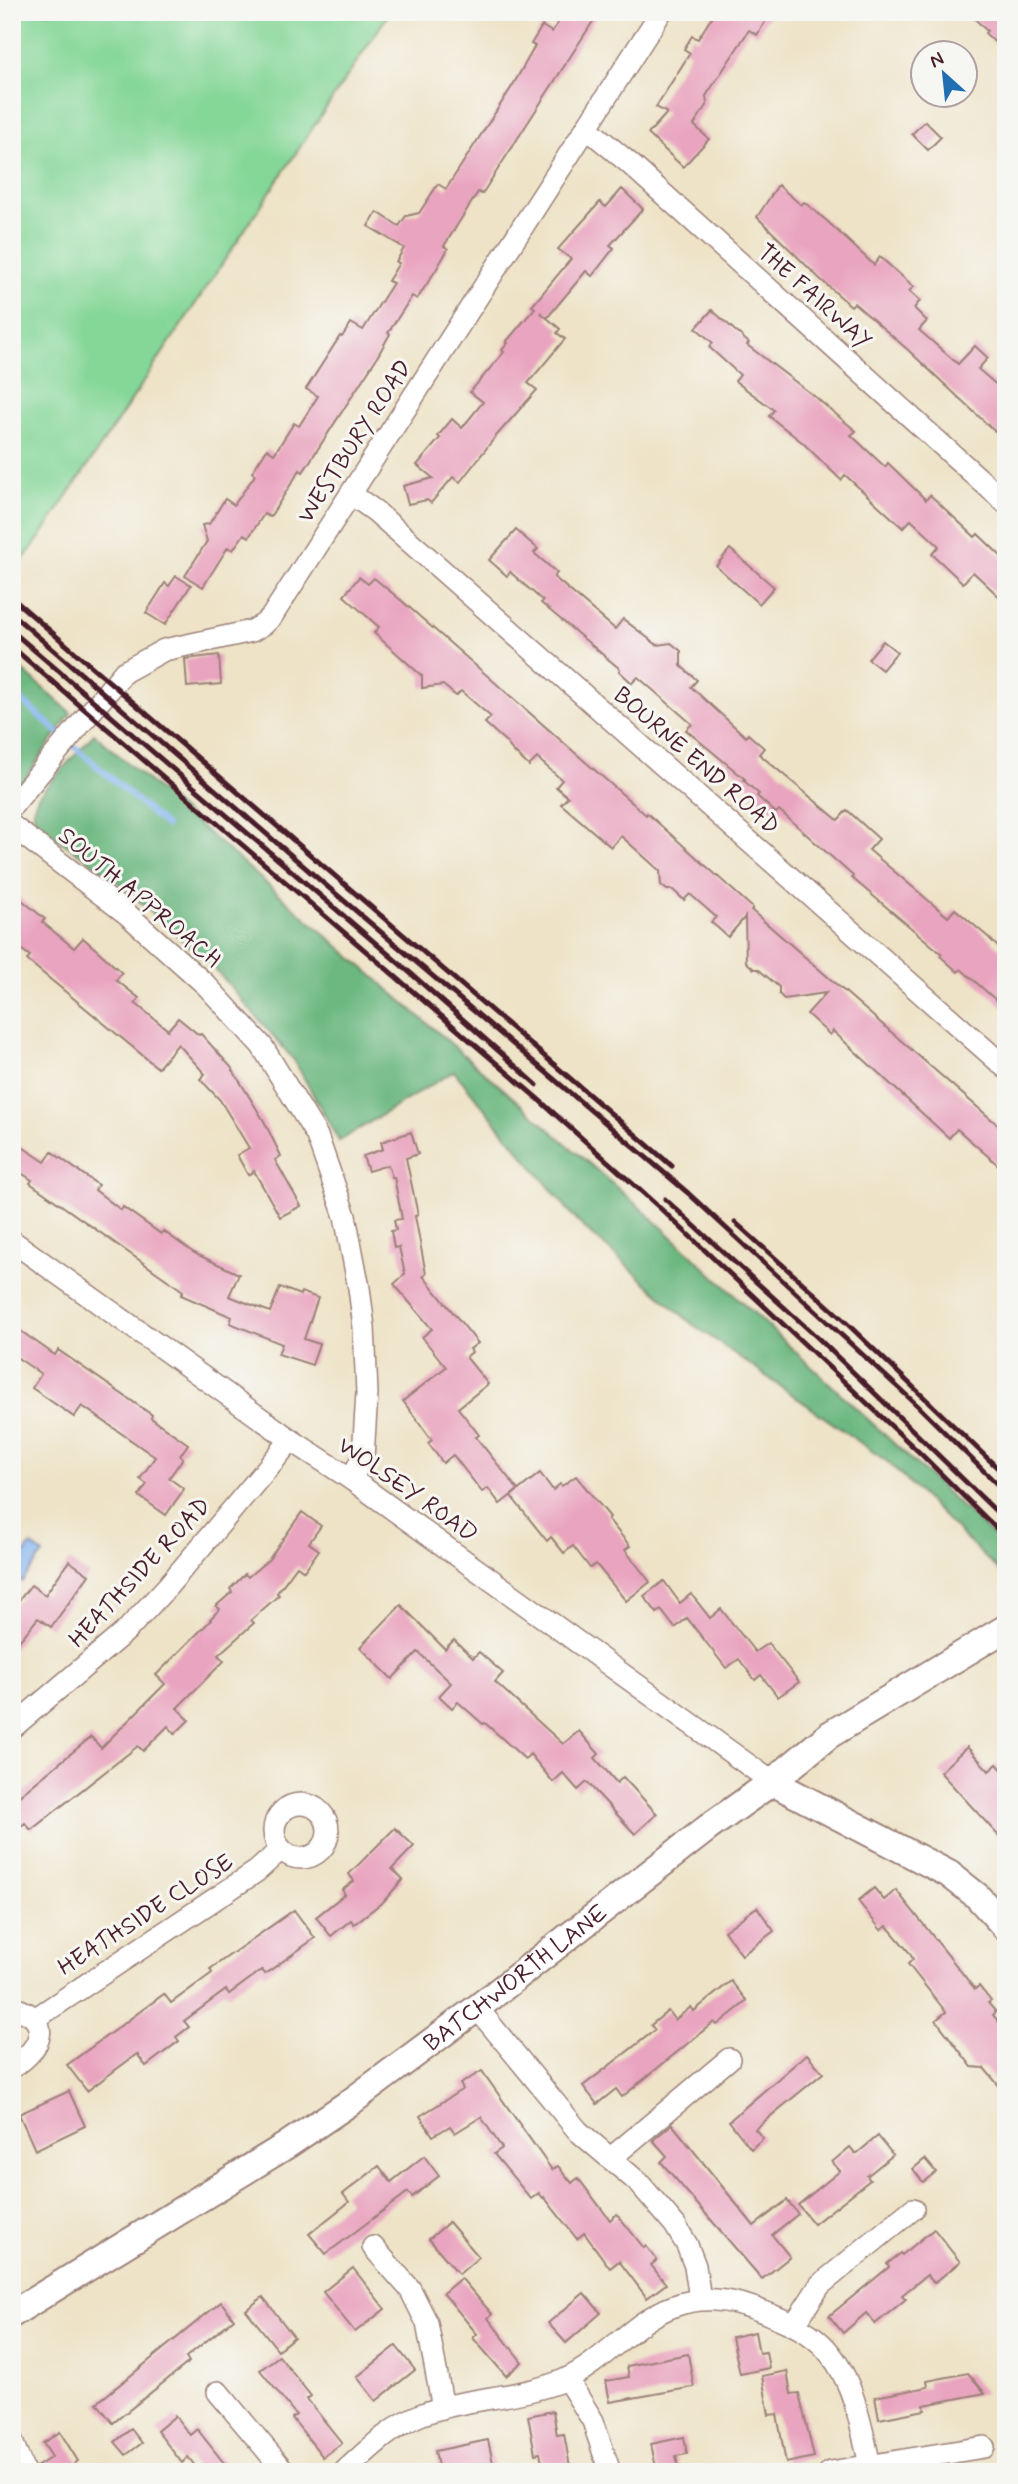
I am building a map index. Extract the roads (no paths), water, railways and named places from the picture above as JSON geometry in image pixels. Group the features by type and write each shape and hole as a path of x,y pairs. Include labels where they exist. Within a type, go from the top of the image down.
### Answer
{"street":[{"name":"WESTBURY ROAD","path":"12,806 124,672 164,650 239,636 264,624 662,12"},
{"name":"THE FAIRWAY","path":"588,129 1006,503"},
{"name":"BOURNE END ROAD","path":"351,494 396,530 1006,1068"},
{"name":"SOUTH APPROACH","path":"12,826 127,914 206,985 262,1046 317,1136 345,1216 364,1327 367,1392 363,1457 351,1479"},
{"name":"WOLSEY ROAD","path":"12,1241 291,1440 351,1479 772,1782"},
{"name":"HEATHSIDE ROAD","path":"12,1728 126,1631 277,1460 291,1440"},
{"name":"BATCHWORTH LANE","path":"12,2314 287,2145 352,2101 477,2008 709,1827 772,1782 829,1735 1006,1628"},
{"path":"772,1782 949,1874 978,1896 1006,1928"},
{"name":"HEATHSIDE CLOSE","path":"36,2018 257,1871 281,1849"},
{"path":"12,2008 36,2018 41,2029 37,2043 27,2058 12,2067"},
{"path":"477,2008 578,2131 639,2183 675,2225 695,2266 700,2299"},
{"path":"611,2158 729,2059"},
{"path":"794,2325 820,2285 913,2209"},
{"path":"373,2247 410,2289 427,2323 443,2408"},
{"path":"344,2472 402,2424 443,2408 542,2388 567,2379 652,2316 673,2306 700,2299 733,2301 812,2335 841,2371 854,2401 870,2466"},
{"path":"567,2379 593,2421 610,2472"},
{"path":"218,2392 285,2472"},
{"path":"12,2441 24,2472"},
{"path":"830,2472 984,2447"}],"water":[{"path":"31,1545 43,1554 22,1582 12,1575 12,1571"}],"waterway":[{"path":"12,692 166,826"}],"railway":[{"path":"12,598 672,1166"},
{"path":"12,614 688,1193 917,1405 1006,1493"},
{"path":"12,631 537,1085"},
{"path":"12,647 538,1099 661,1209 1006,1538"},
{"path":"665,1199 819,1339 1006,1521"},
{"path":"735,1222 837,1314 1006,1476"}]}
